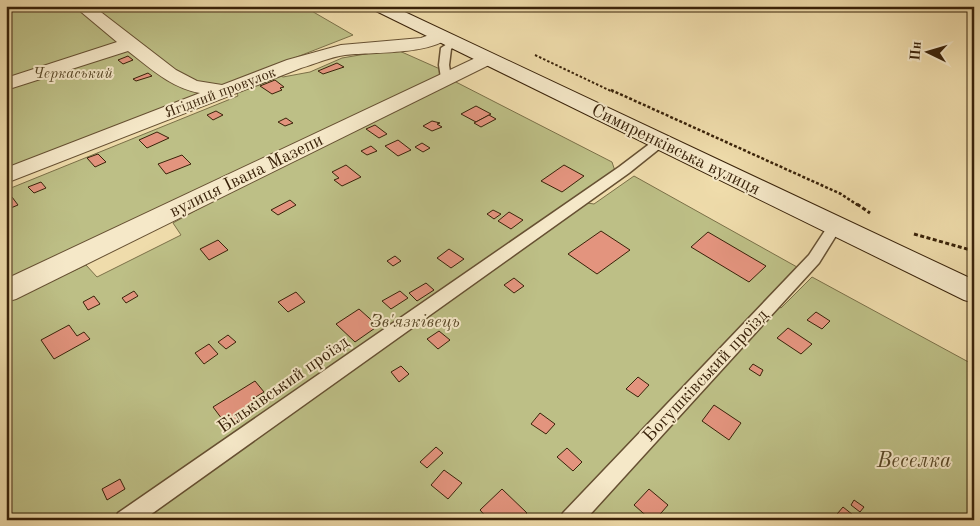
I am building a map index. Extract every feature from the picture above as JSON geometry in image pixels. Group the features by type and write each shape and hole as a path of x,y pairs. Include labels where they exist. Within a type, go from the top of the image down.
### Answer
{"street":[{"path":"82,6 169,74 192,86 222,91"},
{"name":"Симиренківська вулиця","path":"378,6 974,292"},
{"name":"Ягідний провулок","path":"6,176 294,64 341,50 425,43 446,39"},
{"path":"6,84 130,44"},
{"name":"вулиця Івана Мазепи","path":"6,291 486,59"}],"lane":[{"path":"446,39 444,65 446,78"},
{"name":"Більківський проїзд","path":"124,520 624,170 660,142"},
{"name":"Богушківський проїзд","path":"570,520 814,259 836,226"}],"green space":[{"name":"Черкаський","path":"6,6 303,6 353,35 6,171"},
{"path":"395,49 440,69 442,74 6,281 6,190 238,96 237,94 242,89 279,75 283,77 310,72 342,58"},
{"name":"Зв'язківець","path":"452,80 612,162 615,171 575,201 594,204 634,176 797,267 768,300 781,308 812,277 974,365 974,520 6,520 6,302 86,265 97,277 181,235 173,223 236,188"}],"building":[{"path":"128,56 133,60 123,64 118,60"},
{"path":"337,63 344,67 323,74 318,71"},
{"path":"148,73 152,76 136,81 133,79"},
{"path":"275,80 284,87 280,88 282,90 272,94 260,86"},
{"path":"476,106 491,114 476,122 461,114"},
{"path":"216,111 223,115 213,120 207,115"},
{"path":"489,115 496,119 481,127 474,123"},
{"path":"286,118 293,123 285,126 278,122"},
{"path":"432,121 440,123 437,124 442,127 432,131 423,126"},
{"path":"375,125 387,134 379,138 366,129"},
{"path":"157,132 169,138 147,148 139,140"},
{"path":"398,140 411,150 398,156 385,146"},
{"path":"422,143 430,148 423,152 415,147"},
{"path":"371,146 377,151 367,155 361,151"},
{"path":"98,154 106,162 95,167 87,158"},
{"path":"182,155 191,164 166,174 158,164"},
{"path":"346,165 361,177 342,186 334,180 339,178 332,172"},
{"path":"564,165 584,176 562,192 541,181"},
{"path":"41,182 46,188 34,193 28,187"},
{"path":"12,197 18,205 6,210 6,200"},
{"path":"290,200 296,205 278,215 271,210"},
{"path":"493,210 501,214 494,219 487,214"},
{"path":"509,212 523,220 511,229 498,221"},
{"path":"601,231 630,250 597,274 568,254"},
{"path":"708,232 766,266 749,282 691,247"},
{"path":"218,240 228,250 209,260 200,249"},
{"path":"449,249 464,259 451,268 437,258"},
{"path":"395,256 401,261 393,266 387,261"},
{"path":"514,278 524,286 514,293 504,285"},
{"path":"426,283 434,290 417,301 409,293"},
{"path":"134,291 138,296 126,303 122,298"},
{"path":"400,291 408,298 391,309 382,301"},
{"path":"296,292 305,302 288,312 278,302"},
{"path":"94,296 100,304 88,310 83,302"},
{"path":"359,309 378,326 355,342 336,324"},
{"path":"816,312 830,321 822,329 807,320"},
{"path":"69,325 77,336 84,332 90,339 54,359 41,340"},
{"path":"788,328 812,344 801,354 777,338"},
{"path":"439,331 450,340 438,349 427,339"},
{"path":"228,335 236,342 226,349 218,342"},
{"path":"209,344 218,354 204,364 195,353"},
{"path":"753,364 763,370 760,376 749,369"},
{"path":"401,366 409,374 399,382 391,372"},
{"path":"638,377 649,385 638,397 626,389"},
{"path":"255,381 264,392 254,398 261,406 228,427 213,407"},
{"path":"714,405 741,423 729,440 702,421"},
{"path":"540,413 555,424 546,434 531,424"},
{"path":"436,447 443,453 427,468 420,462"},
{"path":"567,448 582,462 573,471 557,457"},
{"path":"444,470 462,483 448,499 431,485"},
{"path":"120,479 125,489 107,500 102,489"},
{"path":"502,489 527,513 520,520 489,520 480,510"},
{"path":"649,489 668,505 655,520 651,520 634,505"},
{"path":"854,500 864,507 860,512 851,505"},
{"path":"843,507 858,519 858,520 832,520"}],"park label":[{"name":"Веселка","path":"914,460"}]}
